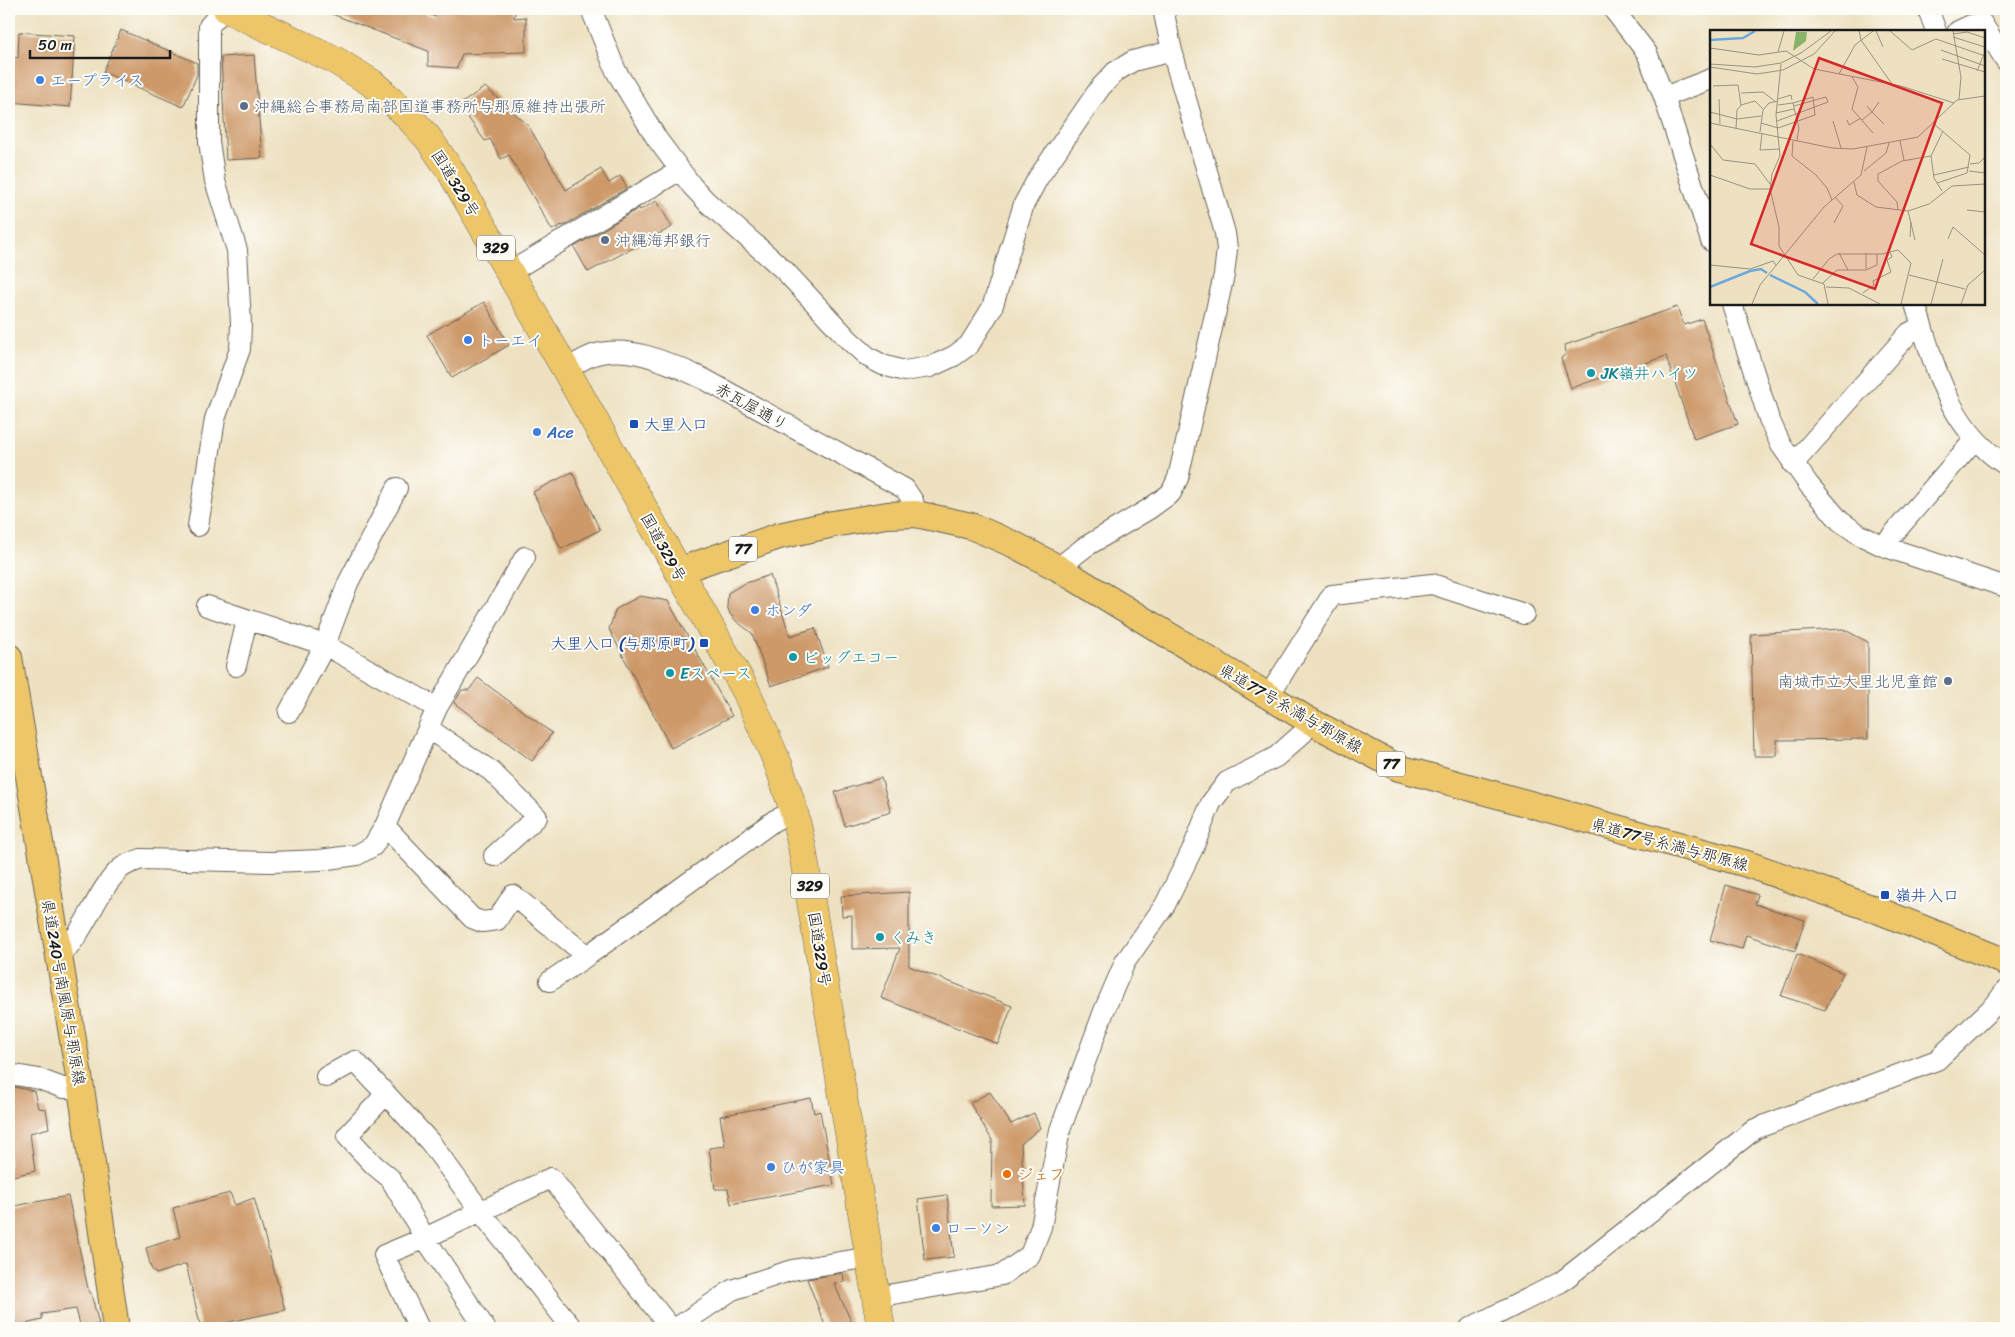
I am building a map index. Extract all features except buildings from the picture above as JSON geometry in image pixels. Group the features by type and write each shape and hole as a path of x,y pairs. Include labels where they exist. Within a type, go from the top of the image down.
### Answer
{"highway":[{"name":"国道329号","path":"225,9 334,59 372,83 406,113 428,138 450,170 510,272 746,691 779,766 794,812 813,902 870,1257"},
{"name":"329","path":"870,1257 881,1328"}],"main road":[{"name":"県道77号糸満与那原線","path":"678,571 779,536 860,519 887,515 916,514 971,526 1015,545 1058,568 1308,720 1399,768 1747,864 1877,910 2006,962"},
{"name":"県道240号南風原与那原線","path":"9,657 81,1088 116,1328"}],"street":[{"path":"198,526 215,419 240,349 241,324 237,250 215,182 209,142 209,26 225,9"},
{"path":"591,9 616,71 657,139 707,202 784,270 849,340 868,357 883,365 904,371 930,366 954,356 969,345 992,308 1024,204 1038,178 1100,88 1115,72 1133,61 1172,51"},
{"path":"1058,568 1085,546 1149,509 1171,493 1178,478 1224,275 1227,249 1225,233 1172,51 1163,9"},
{"path":"1613,9 1647,52 1706,205 1710,234"},
{"path":"1928,9 1936,30"},
{"path":"1960,30 1972,25 1982,24 2006,61"},
{"path":"1664,97 1710,79"},
{"path":"510,272 680,170"},
{"path":"1732,305 1769,419 1781,445 1808,485 1840,521 1860,535 1883,546 2006,587"},
{"path":"1914,305 1949,403 1976,439 2006,464"},
{"path":"1793,464 1909,333 1922,326"},
{"name":"赤瓦屋通り","path":"566,370 592,355 607,352 644,356 669,363 704,379 905,489 913,501 916,514"},
{"path":"1883,546 1976,439"},
{"path":"290,712 325,645 348,583 397,488"},
{"path":"58,957 70,947 106,886 121,867 141,859 272,862 320,860 357,855 373,846 385,826 437,708 525,557"},
{"path":"1268,696 1332,595 1432,584 1524,614"},
{"path":"207,606 325,645 437,708"},
{"path":"236,666 247,620"},
{"path":"876,1297 1002,1275 1030,1255 1040,1227 1060,1130 1104,1011 1125,962 1165,905 1193,848 1211,803 1227,782 1276,757 1303,733 1308,720"},
{"path":"429,729 491,771 537,817 494,856"},
{"path":"550,981 775,820 794,812"},
{"path":"385,826 472,918 482,922 497,920 513,895 587,956"},
{"path":"1470,1328 1561,1282 1755,1129 1936,1060 1995,1005 2006,990"},
{"path":"326,1077 355,1061 430,1142 481,1212 572,1328"},
{"path":"9,1074 39,1079 63,1088 81,1088"},
{"path":"386,1094 347,1136 374,1165 390,1178 425,1238 485,1328"},
{"path":"419,1328 384,1255 425,1238 551,1178 671,1328"},
{"path":"676,1328 732,1290 792,1270 870,1257"}],"place":[{"name":"エープライス","path":"40,80"},
{"name":"沖縄総合事務局南部国道事務所与那原維持出張所","path":"244,106"},
{"name":"沖縄海邦銀行","path":"605,240"},
{"name":"トーエイ","path":"468,340"},
{"name":"JK嶺井ハイツ","path":"1591,373"},
{"name":"大里入口","path":"634,424"},
{"name":"Ace","path":"537,432"},
{"name":"ホンダ","path":"755,610"},
{"name":"大里入口 (与那原町)","path":"704,643"},
{"name":"ビッグエコー","path":"793,657"},
{"name":"Eスペース","path":"670,673"},
{"name":"南城市立大里北児童館","path":"1948,681"},
{"name":"嶺井入口","path":"1885,895"},
{"name":"くみき","path":"880,937"},
{"name":"ひが家具","path":"771,1167"},
{"name":"ジェフ","path":"1007,1174"},
{"name":"ローソン","path":"936,1228"}]}
